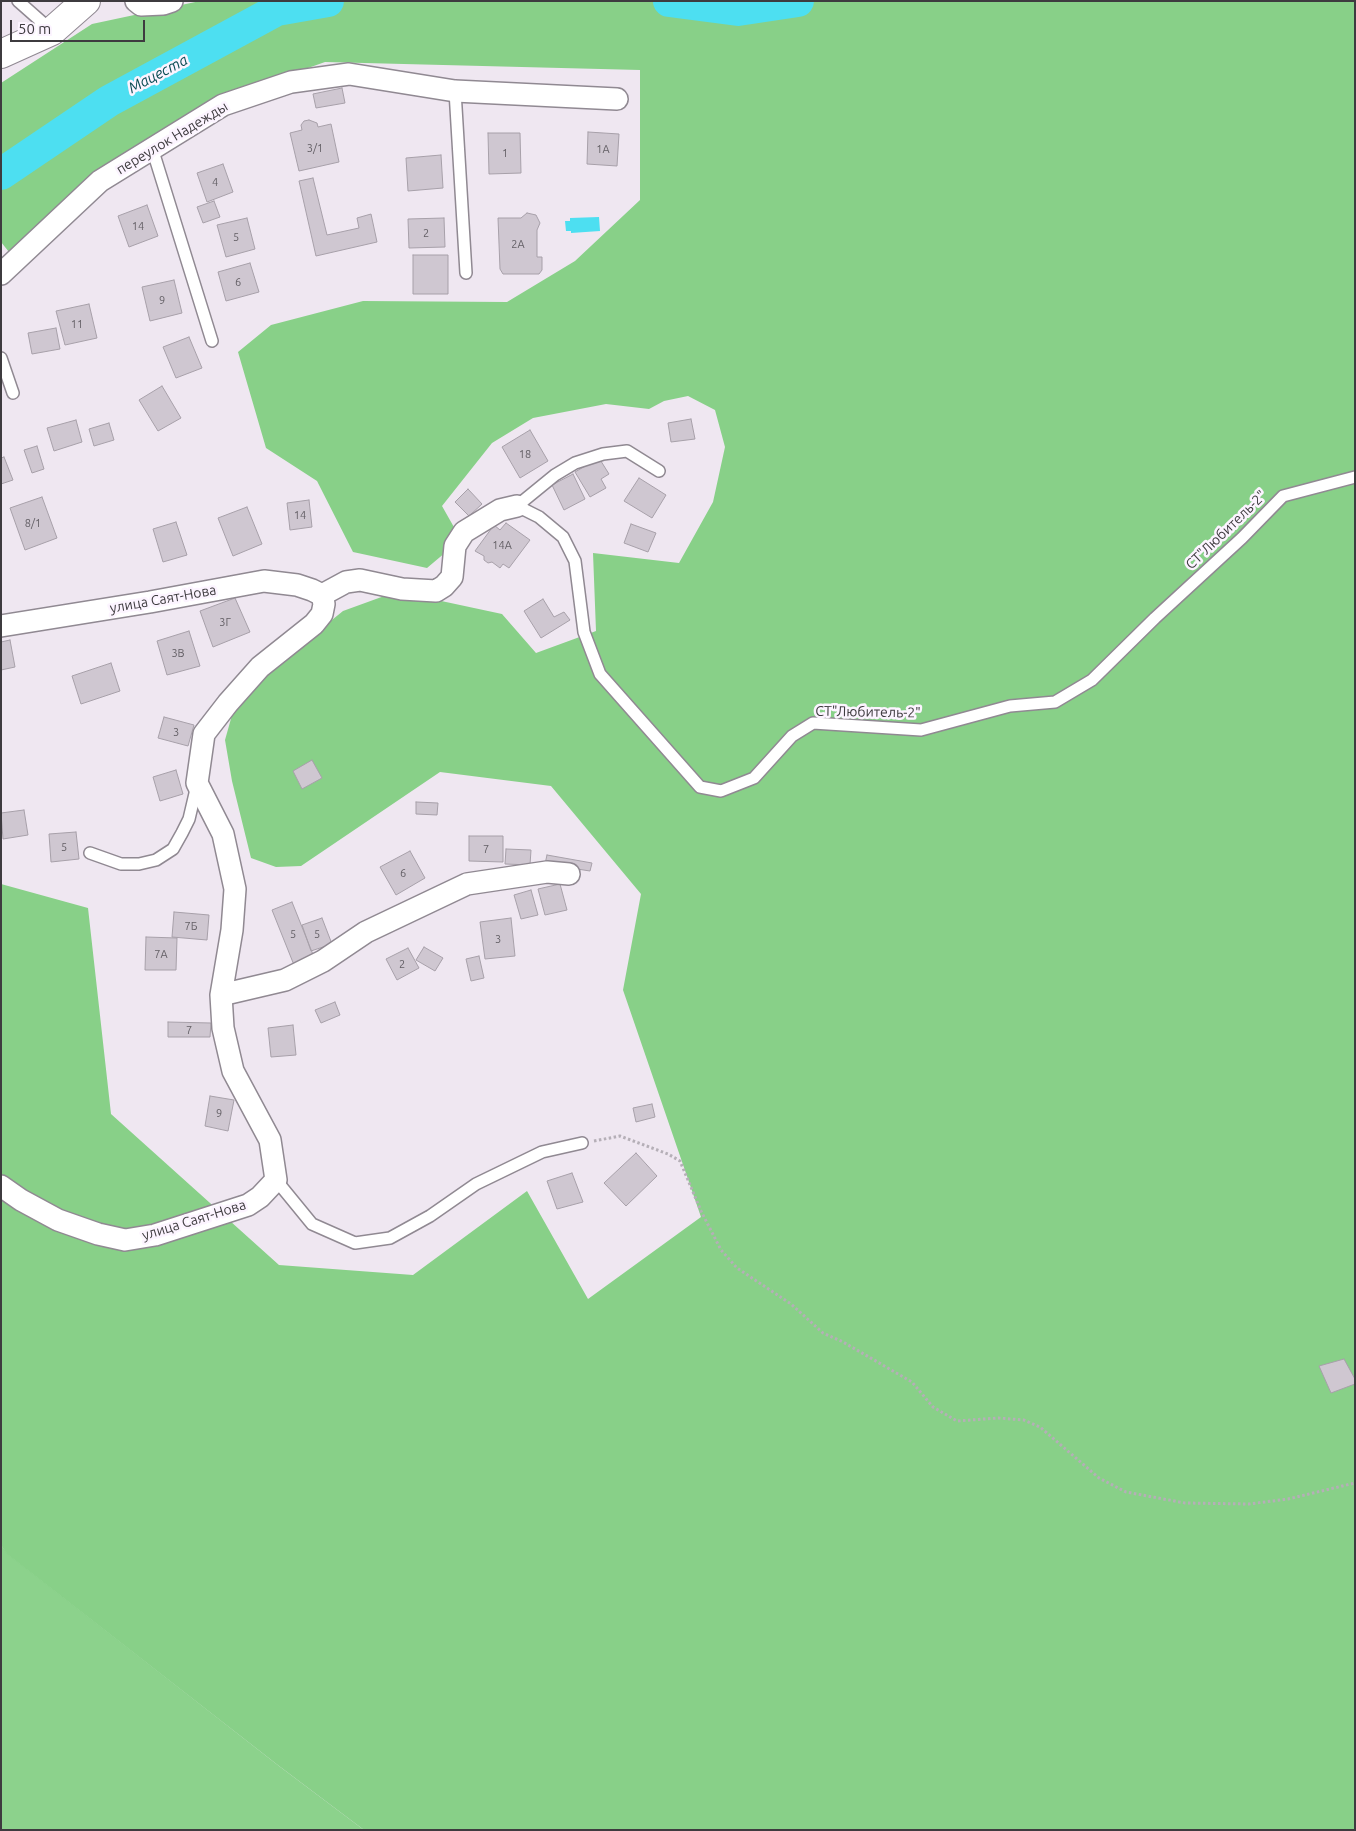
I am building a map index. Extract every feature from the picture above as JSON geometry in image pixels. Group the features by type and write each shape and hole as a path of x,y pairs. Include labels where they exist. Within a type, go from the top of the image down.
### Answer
{"street":[{"path":"1,54 52,31 86,1"},
{"path":"136,1 142,4 163,4 172,1"},
{"name":"переулок Надежды","path":"1,274 100,181 223,105 292,82 349,74 455,91 617,99"},
{"path":"276,1180 270,1140 233,1071 222,1028 221,995 232,930 236,889 223,834 197,783 204,734 260,667 314,624 322,614 324,604 322,595 346,582 360,580 402,589 436,591 444,586 452,577 455,546 464,532 500,510 517,506"},
{"name":"улица Саят-Нова","path":"1,626 264,581 297,585 322,595"},
{"path":"221,995 286,980 324,961 366,932 467,884 547,872 569,874"},
{"name":"улица Саят-Нова","path":"1,1186 58,1220 98,1234 125,1240 155,1235 248,1205 260,1197 276,1180"}],"lane":[{"path":"18,1 52,31"},
{"path":"455,91 466,273"},
{"path":"152,148 212,341"},
{"path":"1,358 13,393"},
{"path":"517,506 555,475 574,463 603,454 627,451 659,471"},
{"name":"СТ\"Любитель-2\"","path":"517,506 539,517 563,537 575,561 584,632 600,674 700,788 721,791 754,778 792,736 813,724 921,730 1010,706 1055,702 1092,680 1155,618 1242,538 1282,496 1355,477"},
{"path":"90,853 121,864 139,864 156,860 173,849 189,819 197,783"},
{"path":"276,1180 312,1224 355,1243 390,1238 430,1216 476,1184 542,1152 582,1143"}],"path":[{"path":"582,1143 620,1136 668,1154 680,1161 701,1211 721,1250 737,1268 791,1304 822,1333 843,1342 912,1382 933,1407 957,1421 998,1418 1024,1420 1040,1427 1099,1478 1126,1492 1185,1503 1250,1504 1288,1499 1355,1483"}],"green space":[{"path":"200,1 1355,1 1355,1830 364,1830 7,1554 1,1545 1,884 88,908 111,1114 279,1265 413,1275 527,1191 588,1299 701,1217 623,990 641,894 551,786 440,772 301,866 276,867 251,858 232,781 225,740 234,708 269,671 343,611 387,595 432,599 502,614 536,653 596,631 593,553 679,563 713,502 725,447 715,410 688,396 664,401 649,409 606,404 533,418 492,443 442,506 455,529 446,552 427,568 353,552 317,481 266,448 238,352 271,325 363,301 507,302 575,261 640,200 640,70 325,62 209,103 9,252 1,242 1,83 92,24"},
{"path":"1,1545 8,1554 279,1766 364,1830 1,1830"}],"water":[{"path":"599,217 600,231 571,233 571,231 566,231 565,221 570,221 570,218"}],"building":[{"path":"342,88 345,103 316,108 313,94"},
{"path":"309,120 317,123 318,127 331,124 339,162 299,171 290,133 302,130 301,125 304,121"},
{"path":"588,132 619,134 617,166 587,164"},
{"path":"488,133 520,133 521,173 489,174"},
{"path":"441,155 443,188 408,191 406,158"},
{"path":"223,164 233,192 207,202 197,173"},
{"path":"313,178 327,235 359,228 357,218 371,214 377,242 316,256 299,181"},
{"path":"214,201 220,217 203,223 197,207"},
{"path":"147,205 158,236 129,247 118,216"},
{"path":"527,213 536,215 540,223 537,230 537,257 542,257 542,270 539,274 503,274 500,269 498,218 521,218"},
{"path":"247,218 255,249 226,257 217,225"},
{"path":"444,218 445,247 409,248 408,219"},
{"path":"413,255 448,255 448,294 413,294"},
{"path":"250,263 259,292 226,301 218,272"},
{"path":"174,280 182,313 150,321 142,287"},
{"path":"89,304 97,338 65,345 56,311"},
{"path":"56,328 60,349 32,354 28,333"},
{"path":"189,337 202,368 176,378 163,347"},
{"path":"162,386 181,418 158,431 139,400"},
{"path":"691,419 695,439 671,442 668,423"},
{"path":"76,420 82,442 54,451 47,428"},
{"path":"109,423 114,440 94,446 89,429"},
{"path":"530,430 548,461 520,478 502,447"},
{"path":"37,446 44,469 32,473 24,450"},
{"path":"4,457 13,480 1,484 1,458"},
{"path":"599,458 609,474 601,479 606,488 590,497 575,472"},
{"path":"573,474 585,499 564,510 552,485"},
{"path":"639,478 666,495 652,518 624,501"},
{"path":"468,489 482,504 469,516 455,502"},
{"path":"42,497 57,538 25,550 10,508"},
{"path":"309,500 312,527 290,530 287,503"},
{"path":"247,507 262,544 233,556 218,518"},
{"path":"176,522 187,555 163,562 153,529"},
{"path":"506,523 530,540 509,568 503,564 500,568 492,562 488,563 484,560 484,556 475,551 494,525 500,530"},
{"path":"631,524 656,533 648,552 624,543"},
{"path":"235,598 250,632 213,647 200,611"},
{"path":"543,599 554,617 564,612 570,620 541,638 524,611"},
{"path":"189,631 200,666 167,675 157,641"},
{"path":"10,640 15,667 1,670 1,642"},
{"path":"111,663 120,691 81,704 72,676"},
{"path":"164,717 194,725 188,746 158,738"},
{"path":"312,760 322,778 302,789 293,771"},
{"path":"176,770 183,794 160,801 153,777"},
{"path":"416,802 438,803 437,815 416,814"},
{"path":"24,810 28,835 3,839 1,813"},
{"path":"76,832 79,859 51,862 49,834"},
{"path":"469,836 503,836 503,862 469,861"},
{"path":"506,849 531,850 530,865 505,864"},
{"path":"410,851 425,878 396,895 380,867"},
{"path":"547,855 592,863 590,871 545,864"},
{"path":"560,884 567,910 545,915 538,889"},
{"path":"531,890 538,915 521,919 514,895"},
{"path":"292,902 314,957 294,965 272,910"},
{"path":"174,912 209,915 207,940 172,937"},
{"path":"322,918 332,944 311,951 302,925"},
{"path":"511,918 515,956 485,959 480,922"},
{"path":"146,937 177,938 176,970 145,970"},
{"path":"424,947 443,958 435,971 416,960"},
{"path":"408,948 419,968 397,980 386,959"},
{"path":"479,956 484,978 471,981 466,959"},
{"path":"335,1002 340,1015 321,1023 315,1010"},
{"path":"168,1022 211,1023 210,1037 168,1037"},
{"path":"293,1025 296,1055 271,1057 268,1028"},
{"path":"210,1096 234,1100 228,1131 205,1126"},
{"path":"652,1104 655,1117 636,1122 633,1108"},
{"path":"636,1153 657,1176 626,1206 604,1183"},
{"path":"572,1173 583,1202 557,1209 547,1181"},
{"path":"1344,1359 1355,1379 1355,1384 1331,1393 1319,1366"}],"waterway":[{"name":"Мацеста","path":"1,174 109,101 277,10 328,1"},
{"name":"Мацеста","path":"669,1 738,10 798,1"}]}
